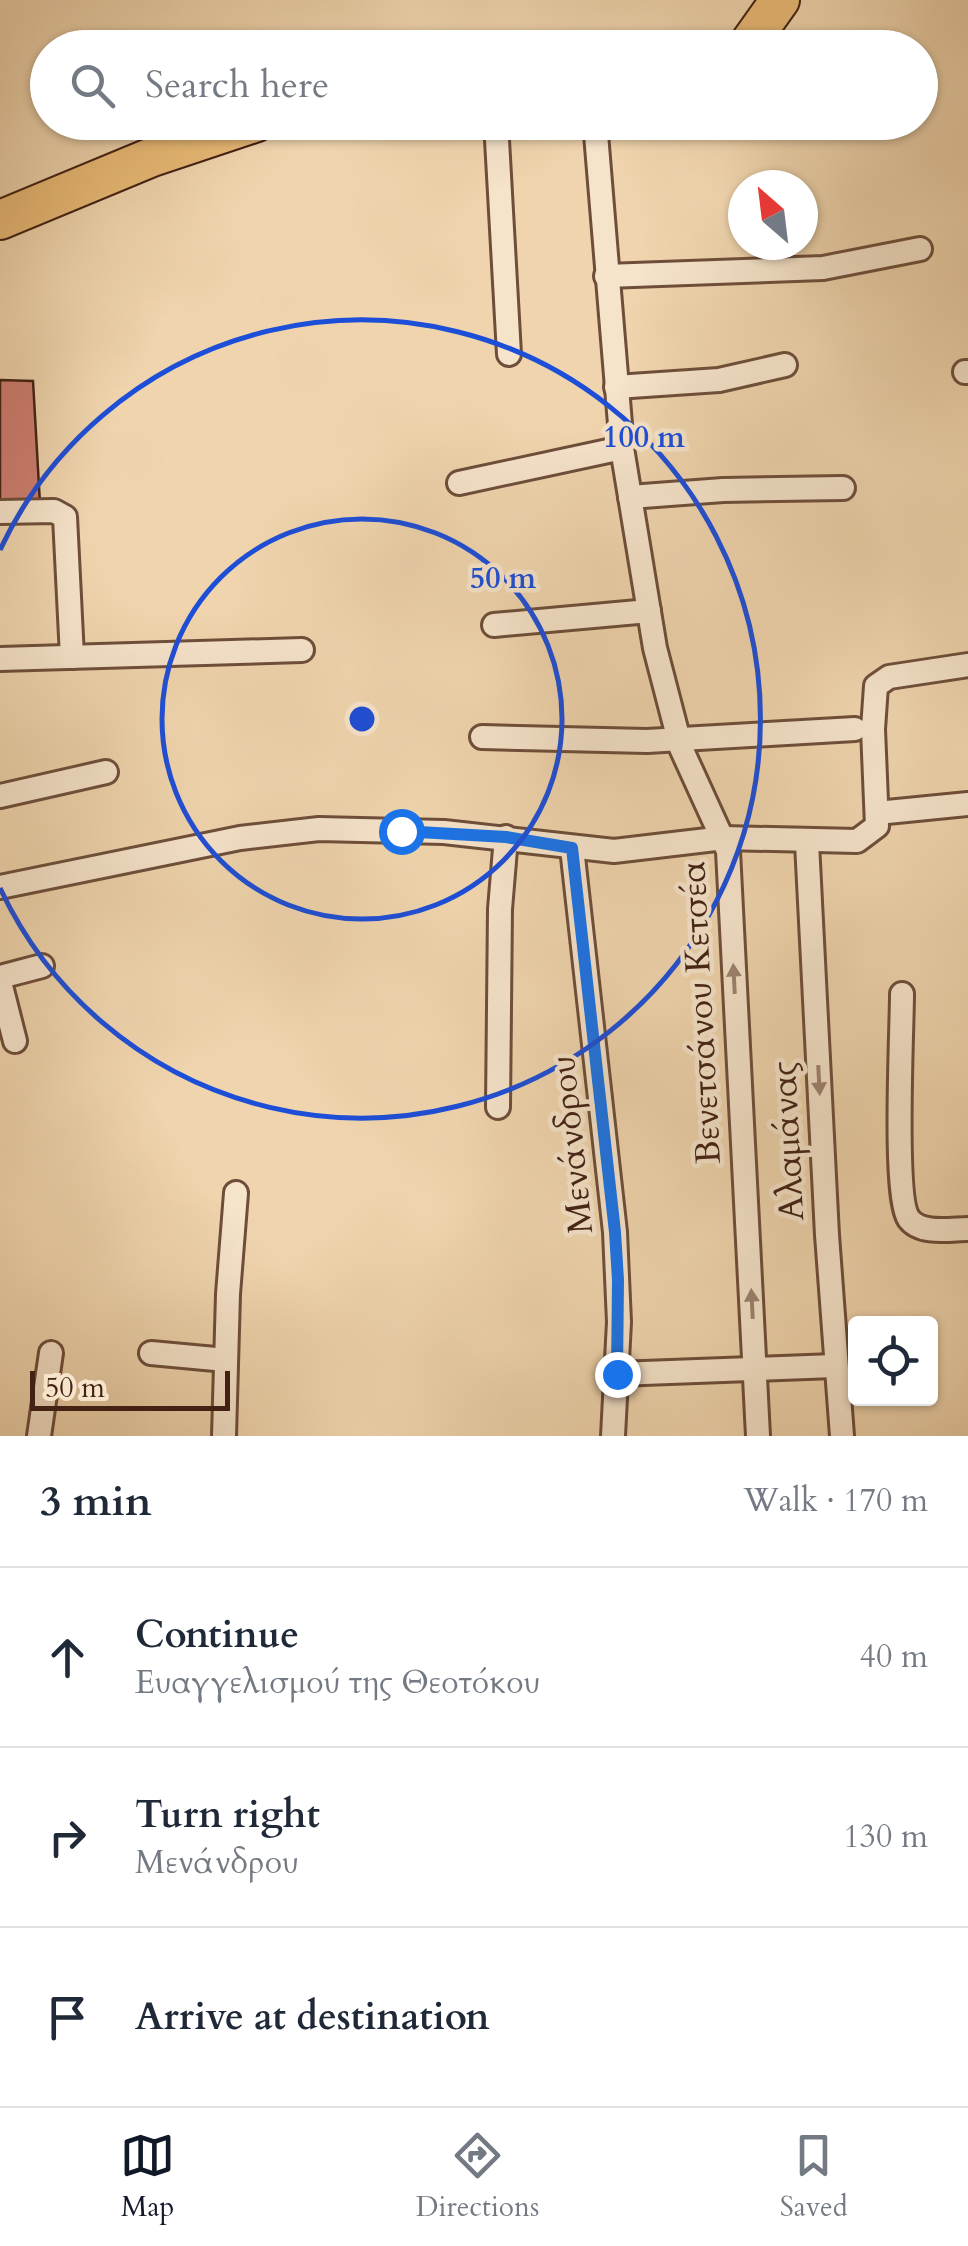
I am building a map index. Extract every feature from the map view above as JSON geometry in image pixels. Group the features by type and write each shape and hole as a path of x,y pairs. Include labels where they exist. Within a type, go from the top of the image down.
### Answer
{"main road":[{"path":"759,30 780,0"},
{"path":"0,220 203,140"}],"street":[{"path":"497,140 510,354"},
{"name":"Βενετσάνου Κετσέα","path":"595,140 622,448 649,611 678,739 724,838 729,869 758,1436"},
{"path":"606,276 823,268 920,249"},
{"path":"616,387 719,380 784,366"},
{"path":"459,483 622,448"},
{"path":"630,498 722,490 842,488"},
{"path":"0,512 54,512 65,518 72,656"},
{"path":"494,625 649,611"},
{"path":"0,659 302,650"},
{"path":"0,887 283,832 335,829 506,837 614,852 724,838 807,842 864,838 877,826 873,728 876,686 889,677 968,665"},
{"path":"482,737 624,742 855,729"},
{"path":"0,796 106,772"},
{"path":"878,812 968,804"},
{"path":"498,1107 500,908 506,837"},
{"name":"Αλαμάνας","path":"807,842 834,1366 842,1436"},
{"name":"Μενάνδρου","path":"572,848 615,1232 618,1280 613,1436"},
{"path":"15,1041 0,979 42,966"},
{"path":"902,994 900,1149 904,1207 908,1219 920,1227 968,1230"},
{"path":"224,1436 236,1193"},
{"path":"39,1436 51,1353"},
{"path":"150,1353 226,1360"},
{"path":"617,1374 834,1366"}],"building":[{"path":"0,380 33,381 40,504 0,505"}],"route":[{"path":"401,831 506,837 572,848 615,1232 617,1374"}]}
